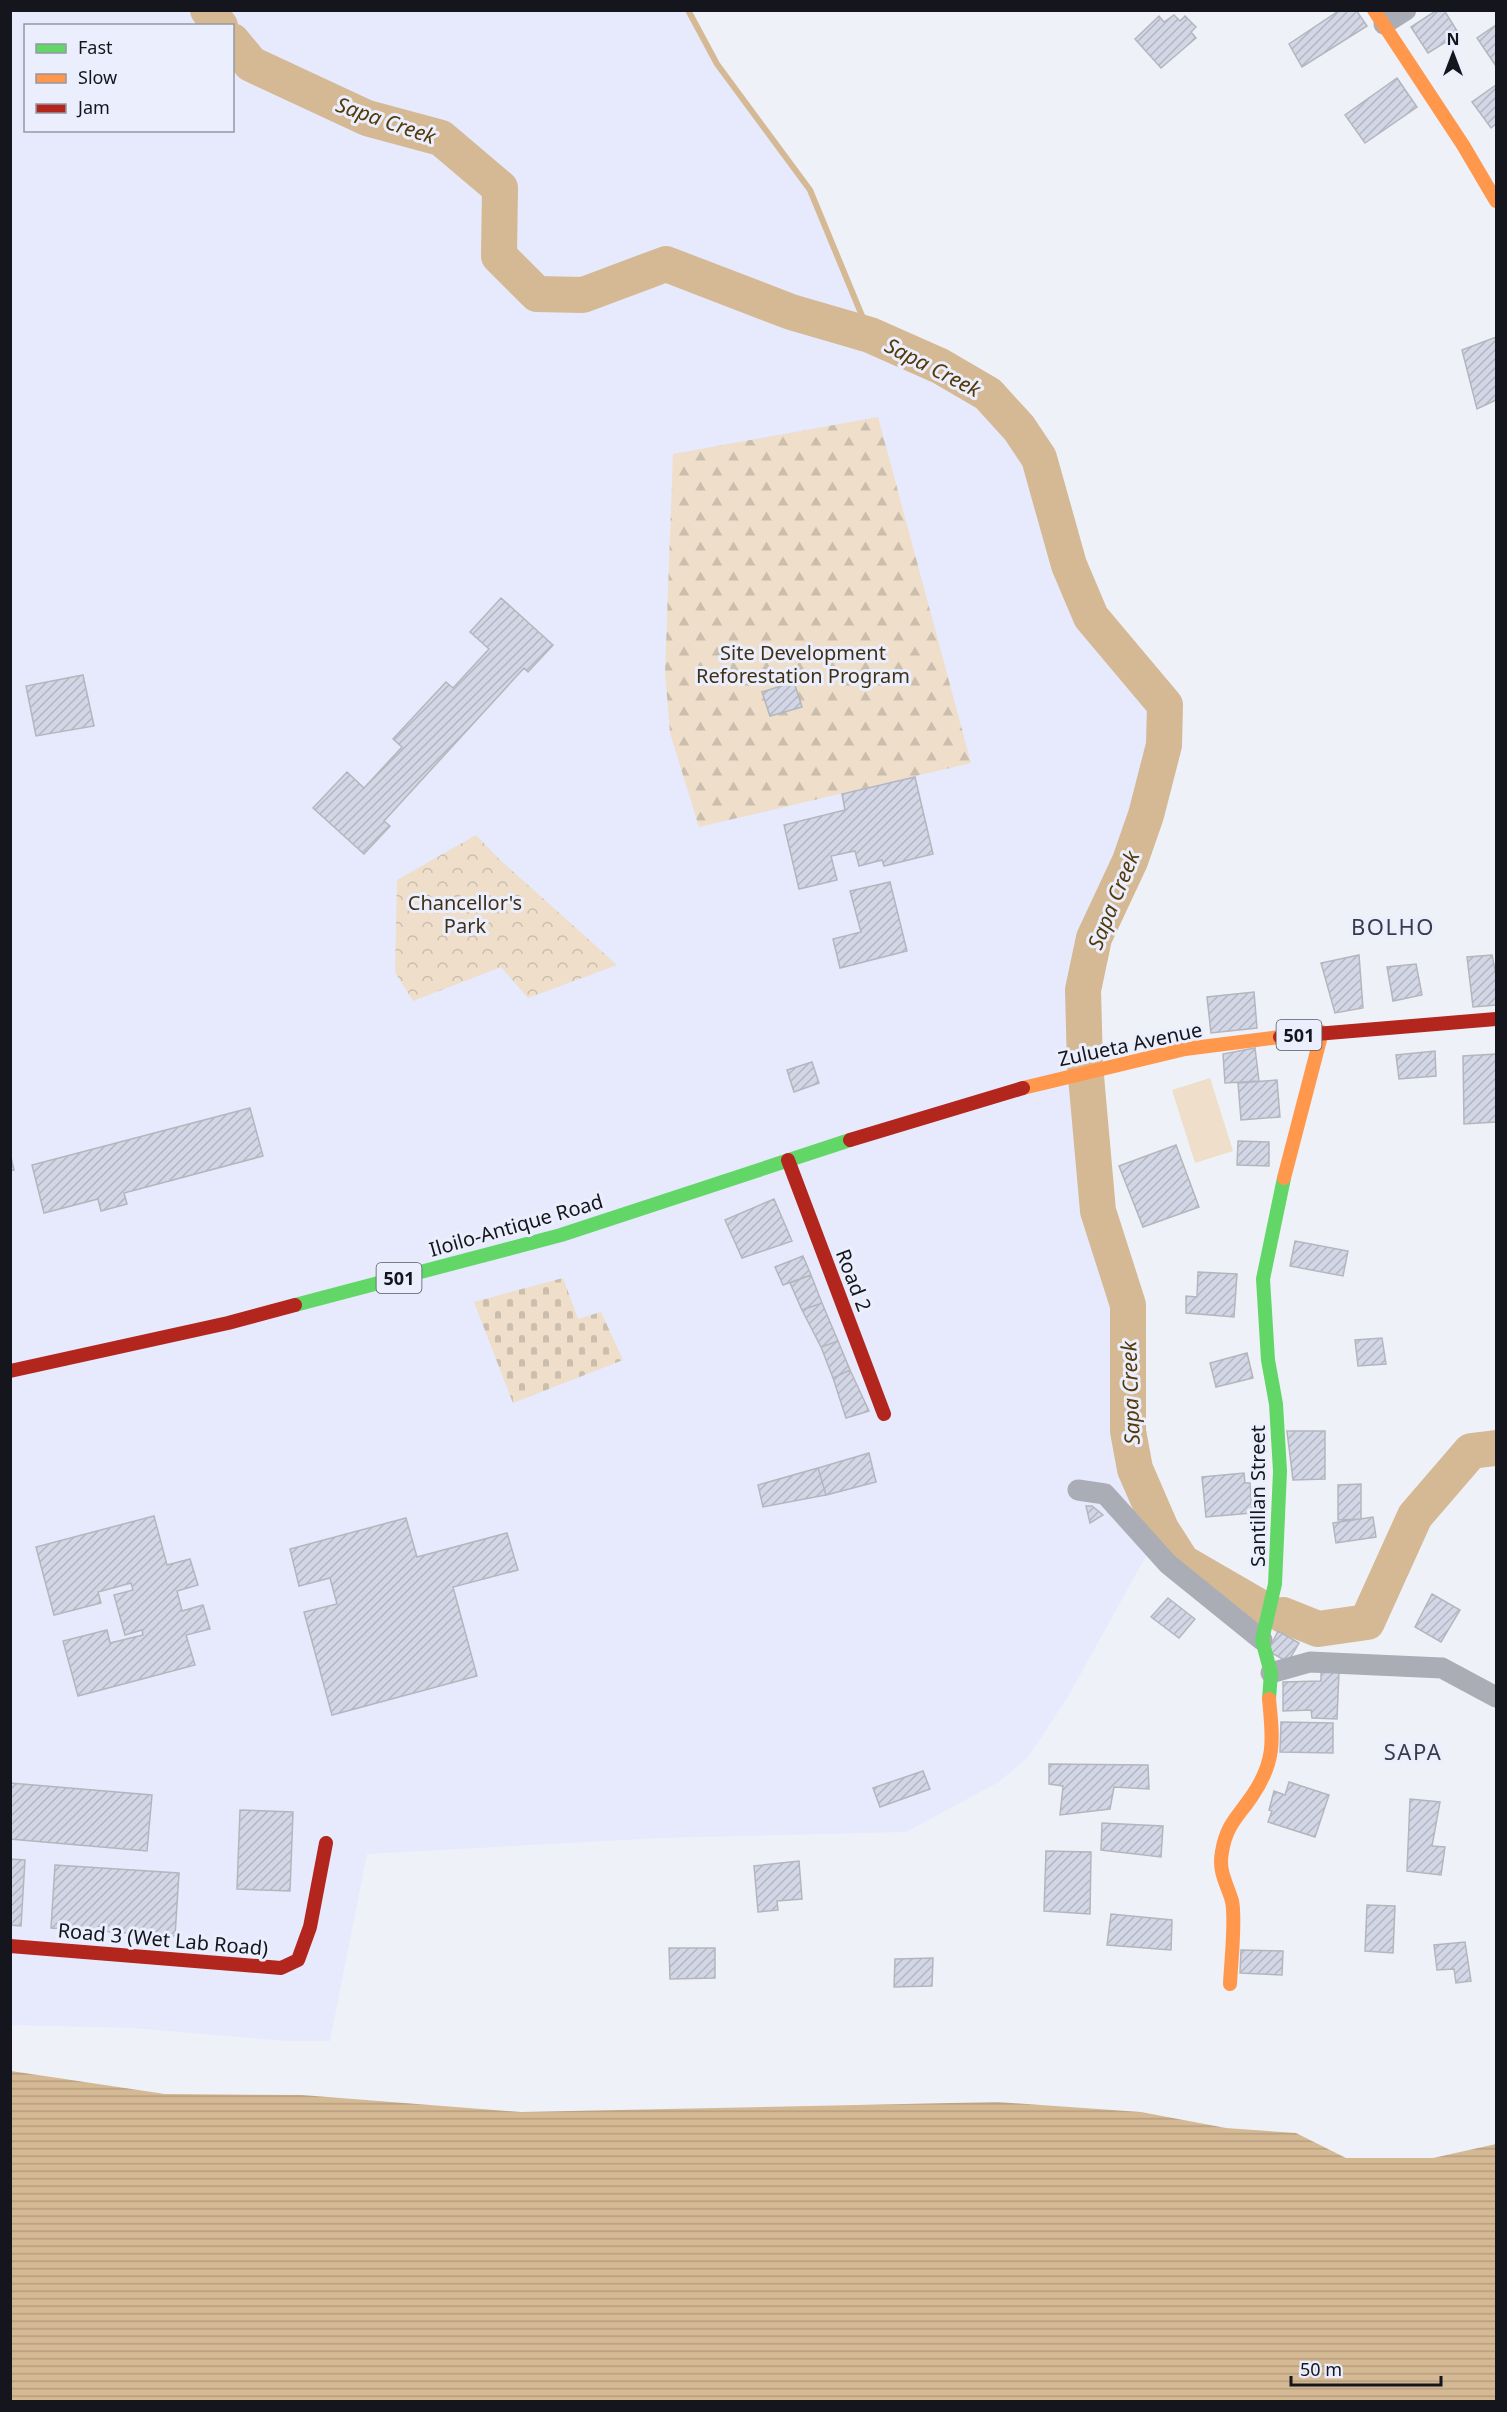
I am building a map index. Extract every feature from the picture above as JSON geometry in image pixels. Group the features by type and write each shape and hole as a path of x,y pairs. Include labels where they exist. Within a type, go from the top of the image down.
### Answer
{"street":[{"path":"1406,10 1379,17 1497,201"},
{"name":"Zulueta Avenue","path":"785,1161 1051,1080 1185,1049 1322,1032 1497,1019"},
{"name":"Santillan Street","path":"1230,1984 1232,1902 1222,1877 1221,1854 1228,1826 1252,1796 1267,1768 1274,1738 1269,1700 1271,1673 1262,1640 1275,1584 1280,1471 1276,1404 1268,1360 1263,1279 1274,1222 1322,1032"},
{"name":"Iloilo-Antique Road","path":"10,1371 228,1323 561,1235 785,1161"},
{"name":"Road 2","path":"785,1161 884,1414"},
{"path":"1078,1490 1105,1494 1168,1564 1262,1640"},
{"path":"1271,1673 1310,1662 1442,1668 1497,1697"},
{"name":"Road 3 (Wet Lab Road)","path":"10,1946 282,1968 298,1960 310,1927 326,1843"}],"shaded area":[{"path":"11,11 688,11 717,64 810,190 870,335 940,366 988,394 1019,428 1039,458 1069,565 1091,617 1165,705 1164,745 1146,815 1130,861 1094,938 1083,990 1083,1026 1098,1211 1128,1305 1128,1431 1135,1469 1161,1529 1069,1695 1029,1756 999,1782 906,1832 661,1838 367,1854 330,2041 286,2041 131,2028 11,2025"},
{"path":"11,2071 165,2094 302,2095 521,2112 998,2102 1141,2112 1226,2128 1296,2133 1346,2158 1433,2158 1496,2144 1496,2401 11,2401"}],"green space":[{"name":"Site Development Reforestation Program","path":"878,417 971,763 699,827 670,733 665,672 673,454"},
{"name":"Chancellor's Park","path":"476,835 499,859 617,965 528,998 501,967 413,1001 395,972 397,880"},
{"path":"1210,1078 1233,1151 1195,1163 1172,1090"},
{"path":"563,1278 578,1319 601,1312 623,1360 513,1403 474,1302"}],"building":[{"path":"1340,10 1356,10 1367,26 1302,67 1289,44"},
{"path":"1437,10 1444,10 1459,34 1428,53 1411,27"},
{"path":"1174,15 1180,21 1185,16 1196,27 1191,32 1196,38 1161,68 1135,39 1159,16 1164,22"},
{"path":"1496,25 1496,66 1477,38"},
{"path":"1397,78 1417,107 1365,143 1345,115"},
{"path":"1496,85 1496,124 1491,128 1472,102"},
{"path":"1496,337 1496,400 1477,409 1462,350"},
{"path":"501,598 553,645 528,672 524,668 384,821 390,826 364,854 313,808 347,772 364,788 402,747 393,739 446,682 453,688 489,649 470,632"},
{"path":"83,675 94,726 36,736 26,686"},
{"path":"794,682 802,707 770,716 762,692"},
{"path":"915,777 933,854 884,866 882,860 859,866 855,851 831,856 837,880 799,889 784,825 845,810 842,794"},
{"path":"890,882 907,951 840,968 833,939 861,932 850,891"},
{"path":"1359,955 1363,1008 1335,1013 1321,963"},
{"path":"1492,955 1496,975 1496,1005 1473,1007 1467,957"},
{"path":"1416,964 1422,995 1393,1001 1387,967"},
{"path":"1254,992 1257,1028 1211,1033 1207,997"},
{"path":"1255,1048 1259,1081 1225,1083 1223,1054"},
{"path":"1435,1051 1436,1076 1399,1079 1396,1055"},
{"path":"1496,1054 1496,1122 1464,1124 1463,1056"},
{"path":"812,1062 819,1083 794,1092 787,1070"},
{"path":"1277,1080 1280,1117 1241,1120 1238,1083"},
{"path":"250,1108 263,1156 124,1193 127,1204 101,1211 98,1199 44,1213 32,1165"},
{"path":"1238,1141 1269,1142 1269,1166 1237,1165"},
{"path":"1176,1145 1199,1207 1143,1227 1119,1166"},
{"path":"10,1153 14,1170 10,1171"},
{"path":"774,1199 792,1241 742,1258 725,1220"},
{"path":"1295,1241 1348,1251 1343,1276 1290,1266"},
{"path":"803,1256 811,1275 783,1285 775,1267"},
{"path":"1198,1272 1237,1274 1234,1317 1186,1313 1186,1296 1197,1297"},
{"path":"811,1275 822,1303 802,1310 790,1283"},
{"path":"822,1303 838,1341 821,1347 802,1310"},
{"path":"1382,1338 1386,1364 1358,1366 1355,1340"},
{"path":"838,1341 850,1370 833,1378 821,1347"},
{"path":"1247,1353 1253,1378 1216,1387 1210,1363"},
{"path":"850,1370 869,1411 846,1418 833,1378"},
{"path":"1287,1431 1325,1431 1325,1479 1293,1480"},
{"path":"869,1453 876,1482 826,1495 818,1468"},
{"path":"818,1468 826,1495 763,1507 758,1485"},
{"path":"1244,1473 1245,1483 1250,1483 1252,1513 1206,1517 1202,1477"},
{"path":"1361,1484 1361,1519 1338,1520 1338,1485"},
{"path":"1086,1506 1092,1506 1103,1515 1090,1523"},
{"path":"154,1516 167,1565 190,1559 198,1585 177,1591 182,1611 203,1605 210,1629 186,1635 195,1665 78,1696 63,1641 107,1630 110,1643 143,1635 142,1630 125,1635 114,1595 133,1590 131,1583 98,1592 101,1603 54,1615 36,1547"},
{"path":"1373,1517 1376,1537 1336,1543 1333,1523"},
{"path":"406,1518 417,1557 507,1533 518,1570 453,1587 477,1676 332,1715 304,1612 337,1604 330,1578 299,1586 290,1549"},
{"path":"1432,1594 1460,1610 1441,1642 1415,1627"},
{"path":"1168,1598 1195,1619 1179,1638 1151,1617"},
{"path":"1278,1631 1299,1643 1288,1662 1268,1651"},
{"path":"1321,1668 1339,1672 1337,1719 1312,1718 1311,1710 1283,1711 1283,1682 1321,1681"},
{"path":"1281,1722 1333,1723 1333,1753 1280,1752"},
{"path":"1049,1764 1148,1765 1149,1789 1114,1787 1110,1809 1060,1815 1063,1786 1049,1784"},
{"path":"923,1771 930,1789 880,1807 873,1788"},
{"path":"1289,1782 1329,1795 1315,1837 1268,1822 1272,1811 1269,1810 1274,1791 1285,1795"},
{"path":"10,1783 152,1795 147,1851 10,1839"},
{"path":"1410,1799 1440,1802 1432,1846 1445,1847 1441,1875 1407,1871"},
{"path":"240,1810 293,1812 290,1891 237,1889"},
{"path":"1102,1823 1163,1826 1161,1857 1101,1850"},
{"path":"1046,1851 1091,1852 1090,1914 1044,1911"},
{"path":"10,1859 25,1860 21,1926 10,1925"},
{"path":"799,1861 802,1899 777,1901 778,1910 758,1912 754,1866"},
{"path":"55,1865 179,1873 175,1936 51,1928"},
{"path":"1367,1905 1395,1906 1393,1953 1365,1951"},
{"path":"1111,1914 1172,1920 1171,1950 1107,1945"},
{"path":"1465,1942 1471,1981 1456,1983 1454,1969 1437,1970 1434,1945"},
{"path":"669,1948 715,1948 715,1978 670,1979"},
{"path":"1241,1950 1283,1951 1282,1975 1240,1973"},
{"path":"933,1958 932,1986 894,1987 895,1959"}],"waterway":[{"name":"Sapa Creek","path":"208,10 218,24"},
{"name":"Sapa Creek","path":"688,10 717,64 810,190 870,335"},
{"name":"Sapa Creek","path":"234,43 251,64 367,118 441,138 500,188 499,256 537,294 583,295 666,264 791,312 870,335 940,366 988,394 1019,428 1039,458 1069,565 1091,617 1165,705 1164,745 1146,815 1130,861 1094,938 1083,990 1085,1065 1098,1211 1128,1305 1128,1431 1135,1469 1161,1529 1182,1562 1258,1606"},
{"name":"Sapa Creek","path":"1283,1615 1318,1629 1367,1622 1415,1516 1471,1451 1496,1448"}],"traffic: fast":[{"path":"295,1305 561,1235 850,1140"},
{"path":"1269,1699 1271,1673 1262,1640 1275,1584 1280,1471 1276,1404 1268,1360 1263,1279 1284,1178"}],"traffic: slow":[{"path":"1374,10 1463,145 1496,201"},
{"path":"1284,1178 1322,1032"},
{"path":"1023,1088 1185,1049 1280,1037"},
{"path":"1230,1984 1233,1909 1222,1871 1221,1859 1226,1835 1260,1783 1269,1760 1272,1738 1269,1699"}],"traffic: jam":[{"path":"1280,1037 1496,1019"},
{"path":"850,1140 1023,1088"},
{"path":"788,1160 884,1414"},
{"path":"10,1371 228,1323 295,1305"},
{"path":"10,1946 281,1968 298,1960 310,1927 326,1843"}],"district":[{"name":"BOLHO","path":"1393,926"},
{"name":"SAPA","path":"1413,1751"}]}
